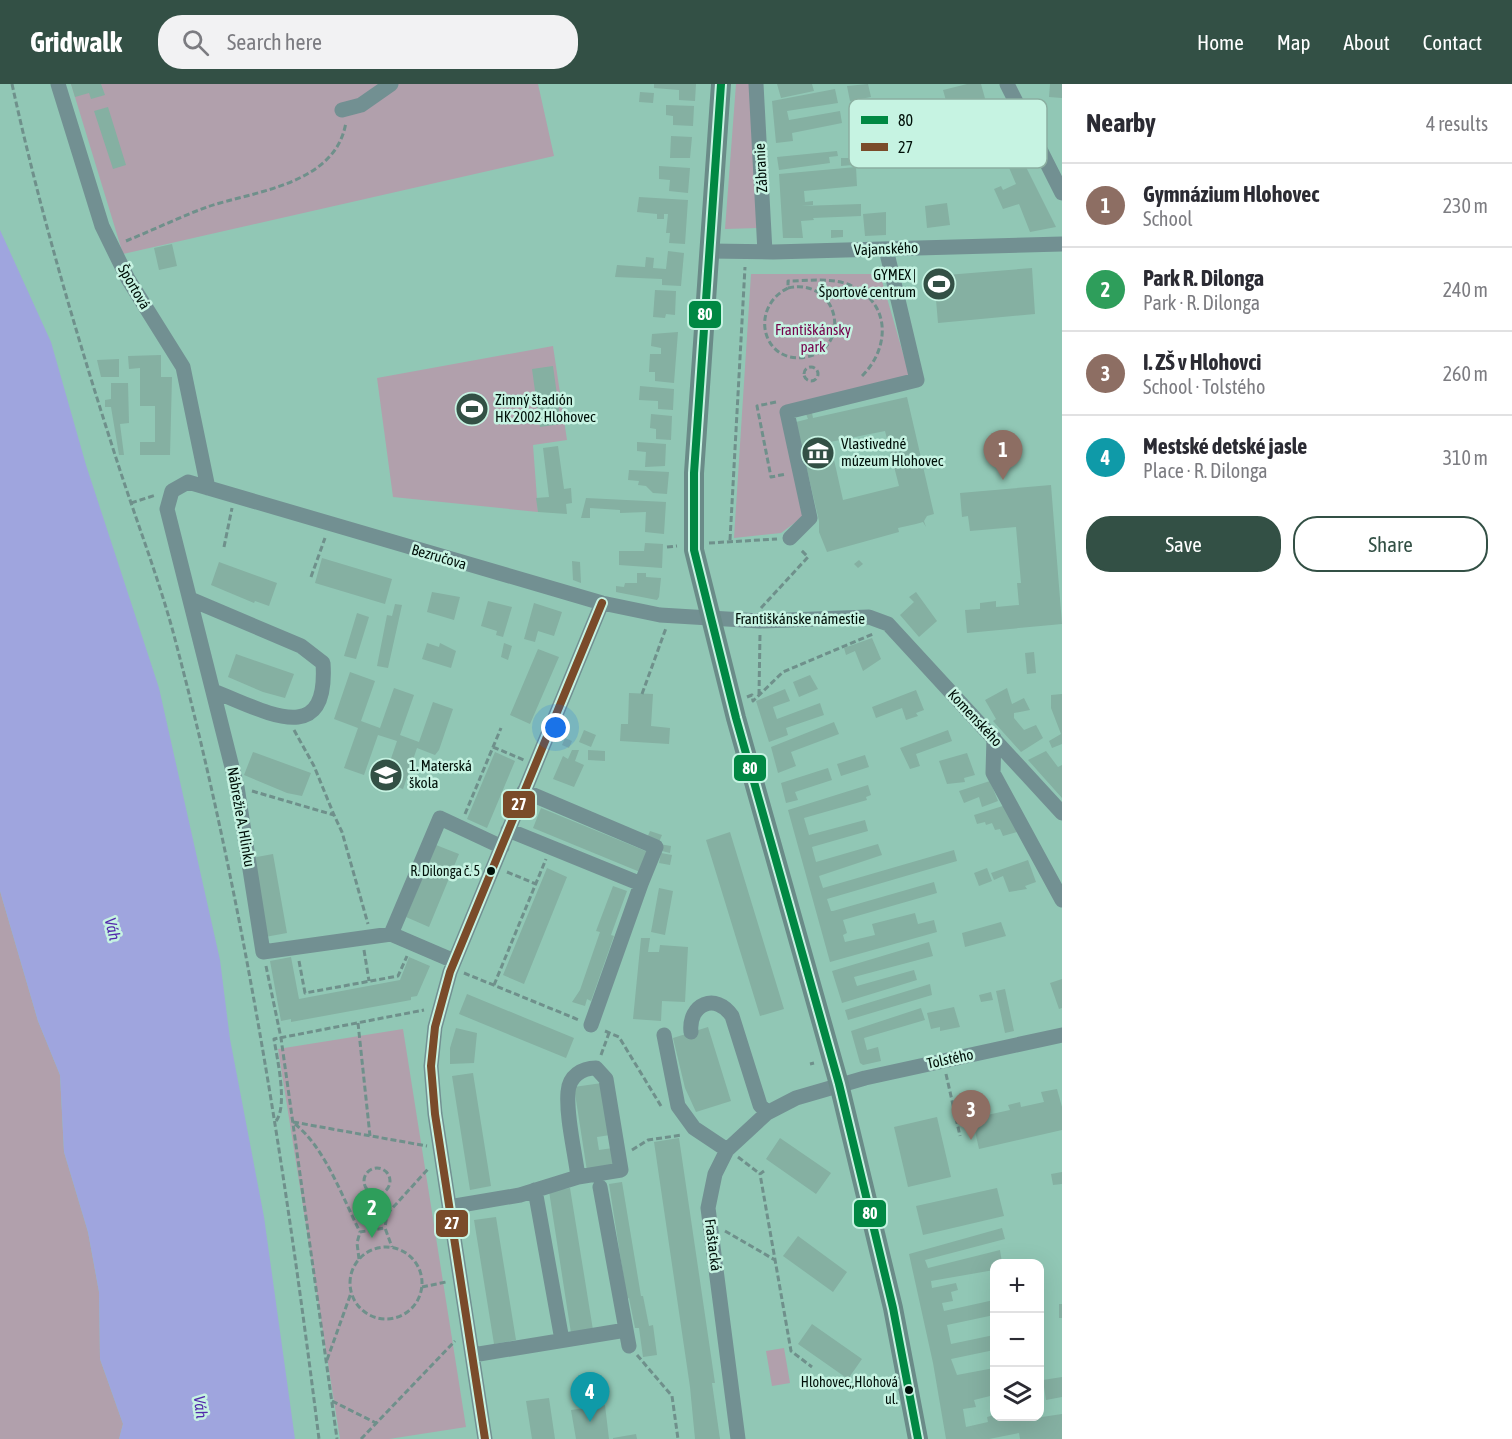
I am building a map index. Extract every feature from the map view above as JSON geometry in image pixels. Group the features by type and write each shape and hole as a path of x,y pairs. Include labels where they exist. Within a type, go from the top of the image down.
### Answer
{"main road":[{"path":"721,84 693,505 694,550 736,718 839,1084 890,1298 918,1439"}],"street":[{"name":"Športová","path":"58,84 102,226 128,279 183,368 208,488"},
{"path":"345,109 360,105 391,84"},
{"name":"Zábranie","path":"756,84 765,252"},
{"path":"1007,84 1015,99"},
{"path":"1047,163 1062,193"},
{"name":"Vajanského","path":"710,251 765,252 1062,244"},
{"path":"790,538 810,518 787,412 917,380 886,249"},
{"name":"Bezručova","path":"172,491 188,482 602,603 660,615 711,618"},
{"name":"Nábrežie A. Hlinku","path":"172,491 167,509 237,787 263,952"},
{"path":"190,599 287,639 301,646 323,663 324,684 319,704 307,714 292,720 213,691"},
{"path":"485,1439 435,1114 431,1066 440,1007 454,961 602,603"},
{"name":"Františkánske námestie","path":"711,618 760,621 869,617 888,624"},
{"name":"Komenského","path":"888,624 1062,813"},
{"path":"994,738 993,773 1060,892"},
{"path":"524,791 656,847 591,1025"},
{"path":"392,934 440,818 502,847"},
{"path":"508,830 641,884"},
{"path":"263,952 392,934 454,961"},
{"path":"691,1032 690,1020 695,1012 706,1004 716,1002 726,1006 732,1016 760,1105 767,1113"},
{"path":"664,1035 678,1106 694,1128 727,1150"},
{"name":"Tolstého","path":"839,1084 1062,1035"},
{"path":"450,1207 535,1190 578,1177 621,1170 606,1079 597,1068 586,1068 576,1074 568,1091 578,1177"},
{"name":"Fraštacká","path":"738,1439 708,1208 715,1174 727,1150 767,1113 809,1092 839,1084"},
{"path":"600,1187 629,1346"},
{"path":"535,1190 562,1340"},
{"path":"473,1355 626,1330"}],"path":[{"path":"12,84 60,279 171,623 210,779 236,902 275,1122 320,1439"},
{"path":"112,247 207,207 281,187 308,173 326,159 337,143 346,126 345,109"},
{"path":"729,540 745,266"},
{"path":"788,288 788,282 851,285 863,292 874,305 880,317 883,335 881,352 870,369 852,382"},
{"path":"802,287 816,290 826,299 833,311 835,325 831,339 822,350 806,357 788,356 780,352 774,347 765,331 765,314 768,305 780,292 788,288 802,287"},
{"path":"806,357 808,367"},
{"path":"808,367 817,370 818,375 814,381 804,378 804,371 808,367"},
{"path":"780,401 757,406 771,477 799,470"},
{"path":"131,503 172,491"},
{"path":"224,547 233,504"},
{"path":"311,577 327,533"},
{"path":"713,543 729,540 790,538 808,557 764,603 759,612"},
{"path":"667,547 682,545"},
{"path":"642,694 666,626"},
{"path":"759,695 760,630"},
{"path":"747,697 752,695 753,700 783,672 873,634"},
{"path":"287,718 314,766 342,832 366,936 367,983"},
{"path":"459,827 501,728"},
{"path":"493,747 525,760"},
{"path":"237,787 334,815"},
{"path":"494,985 551,848"},
{"path":"506,872 536,884"},
{"path":"296,947 305,993 311,994 400,975 413,943"},
{"path":"263,952 281,1038 337,1439"},
{"path":"275,1122 281,1109 280,1079 274,1039 440,1007"},
{"path":"358,1023 370,1136"},
{"path":"597,1068 609,1033"},
{"path":"945,1070 960,1136"},
{"path":"292,1122 430,1146"},
{"path":"292,1122 306,1133 328,1169 360,1232 357,1243 359,1259"},
{"path":"619,1158 648,1140 683,1135 694,1128"},
{"path":"727,1150 760,1174 791,1351 812,1366"},
{"path":"387,1214 433,1164"},
{"path":"375,1168 384,1169 390,1180 387,1188 381,1193 369,1190 365,1183 366,1175 375,1168"},
{"path":"760,1174 765,1171"},
{"path":"381,1193 387,1214 385,1228 392,1247"},
{"path":"710,1223 776,1260"},
{"path":"360,1232 385,1228"},
{"path":"326,1362 351,1292 350,1280 359,1259 369,1251 392,1247 413,1258 419,1268 422,1287 417,1302 409,1311 386,1319 364,1312 351,1292"},
{"path":"422,1287 451,1281"},
{"path":"361,1439 460,1336"},
{"path":"629,1346 672,1396 678,1439"},
{"path":"332,1401 376,1423"}],"green space":[{"path":"71,84 538,84 554,156 123,254"},
{"path":"736,84 751,84 758,228 725,229"},
{"name":"Františkánsky park","path":"751,274 880,274 911,381 787,412 808,513 781,533 734,538"},
{"name":"Zimný štadión HK 2002 Hlohovec","path":"553,346 567,440 533,445 538,512 393,497 377,378"},
{"path":"0,891 38,1021 60,1075 64,1152 88,1232 99,1292 100,1359 123,1424 119,1439 0,1439"},
{"path":"403,1029 466,1427 389,1439 340,1439 278,1049"},
{"path":"784,1348 790,1383 772,1386 766,1351"}],"water":[{"name":"Váh","path":"0,230 51,342 86,465 159,688 220,960 230,1039 264,1217 295,1439 119,1439 123,1424 100,1359 99,1292 88,1232 64,1152 60,1075 38,1021 0,891"}],"building":[{"path":"71,84 101,84 105,95 91,99 89,93 75,97"},
{"path":"654,84 696,84 695,101 679,100 679,90 654,88"},
{"path":"777,84 812,84 814,91 781,98"},
{"path":"868,84 871,97 850,99 847,86"},
{"path":"967,84 981,84 985,99 946,99 943,90"},
{"path":"1050,84 1062,84 1062,98 1049,97"},
{"path":"835,89 838,103 787,111 789,120 840,111 842,123 792,133 793,141 776,143 772,101"},
{"path":"640,92 654,93 653,103 639,102"},
{"path":"666,105 694,106 693,126 673,125 673,116 666,115"},
{"path":"108,107 126,165 113,169 94,111"},
{"path":"671,136 692,137 690,158 670,158"},
{"path":"837,151 838,156 829,157 830,163 779,170 777,157"},
{"path":"841,158 849,158 849,165 841,166"},
{"path":"659,166 690,168 688,193 669,191 670,180 659,179"},
{"path":"856,168 857,186 804,191 805,202 813,201 813,205 801,206 861,204 861,216 813,218 814,220 801,221 803,238 783,238 779,174"},
{"path":"1009,168 1026,168 1056,227 1030,232 1019,204 1003,209 994,189 1001,186 1003,190 1016,184"},
{"path":"639,197 688,200 685,244 669,243 670,233 666,233 668,214 664,214 664,219 657,219 657,214 637,212"},
{"path":"947,203 950,225 927,228 925,206"},
{"path":"886,212 886,235 865,236 863,214"},
{"path":"831,230 843,230 843,237 831,238"},
{"path":"172,244 177,266 159,270 154,248"},
{"path":"668,251 684,253 681,286 662,285 662,279 615,277 617,265 645,267 646,257 654,258 653,268 666,269"},
{"path":"1032,268 1035,314 938,323 934,276"},
{"path":"655,290 676,291 675,315 666,314 665,318 653,317"},
{"path":"678,332 674,383 655,381 655,372 649,372 650,354 661,354 661,348 651,346 652,334"},
{"path":"161,355 161,377 172,377 170,455 140,455 140,442 155,442 155,406 140,406 140,368 129,369 128,356"},
{"path":"119,359 119,377 101,377 97,360"},
{"path":"553,366 561,424 540,427 532,369"},
{"path":"111,383 128,383 129,423 120,424 124,455 119,455 111,407 105,407 105,400 111,399"},
{"path":"640,386 674,389 673,410 658,409 658,401 639,400"},
{"path":"907,397 934,514 927,516 924,521 926,527 923,522 898,528 899,532 827,552 819,532 819,521 796,422 808,419 806,414 812,413 813,418","holes":["885,431 899,486 843,500 830,442"]},
{"path":"651,414 672,416 671,440 656,439 656,429 650,428"},
{"path":"637,442 666,444 665,466 645,467 646,452 637,451"},
{"path":"558,446 564,489 571,488 572,503 566,504 567,514 538,512 536,498 549,497 543,448"},
{"path":"629,470 669,472 667,494 653,493 646,486 638,485 639,481 628,480"},
{"path":"1051,485 1062,624 967,633 965,610 980,609 980,603 996,601 996,607 1019,605 1017,583 1021,583 1016,527 970,531 968,516 962,517 960,493"},
{"path":"586,498 666,502 664,534 645,532 646,512 620,513 620,510 590,508 590,518 581,518"},
{"path":"645,543 663,544 662,568 619,565 619,551 644,551"},
{"path":"322,558 392,579 385,604 315,583"},
{"path":"859,560 863,564 858,568 854,564"},
{"path":"572,561 580,562 581,583 573,580"},
{"path":"219,562 277,583 269,606 255,601 254,603 211,585"},
{"path":"637,573 646,573 646,577 661,578 657,600 616,592 616,586 624,587 625,583 637,583"},
{"path":"432,592 460,597 454,620 427,612"},
{"path":"916,592 937,621 919,637 900,615 914,602 909,597"},
{"path":"488,601 512,607 503,637 496,635 497,631 481,626"},
{"path":"534,603 562,612 554,636 538,631 535,642 524,639"},
{"path":"395,604 402,605 388,668 377,666 387,615 392,616"},
{"path":"357,613 369,617 356,659 344,656"},
{"path":"872,638 881,659 863,671 855,651 846,655 844,648"},
{"path":"427,643 439,647 440,643 456,651 451,668 422,659"},
{"path":"504,643 512,646 508,660 501,657"},
{"path":"538,649 559,657 530,724 510,715"},
{"path":"1034,652 1036,673 1027,674 1025,653"},
{"path":"236,654 294,674 285,698 263,692 228,677"},
{"path":"350,672 375,681 361,721 380,728 394,688 414,695 400,735 419,742 433,702 453,709 439,750 435,755 417,748 403,789 383,782 397,741 378,735 364,775 344,768 358,728 334,719"},
{"path":"810,675 818,689 799,697 793,682"},
{"path":"1007,688 1012,704 1024,698 1030,710 1014,713 1014,718 1024,730 1036,725 1043,738 1021,752 993,721 996,719 985,700"},
{"path":"785,689 790,701 773,707 777,719 820,703 824,715 786,728 788,735 769,742 756,701"},
{"path":"916,690 924,710 916,713 918,716 906,720 902,708 876,718 872,707"},
{"path":"629,693 653,694 651,726 670,728 669,744 620,741 621,724 628,724"},
{"path":"1062,694 1062,744 1052,748 1049,741 1061,734 1051,708 1051,695"},
{"path":"834,722 839,734 791,752 796,766 778,773 771,747"},
{"path":"584,730 596,735 591,747 579,742"},
{"path":"948,730 952,741 916,754 920,766 910,769 900,748"},
{"path":"565,738 572,741 569,748 562,745"},
{"path":"572,750 579,750 575,761 584,765 574,787 553,779 563,756 568,759"},
{"path":"588,750 605,751 605,761 588,760"},
{"path":"1046,751 1058,767 1062,765 1062,798 1028,760"},
{"path":"253,752 311,773 302,796 287,793 244,775"},
{"path":"495,752 515,761 487,828 467,819"},
{"path":"967,753 975,775 964,778 965,782 947,784 939,761"},
{"path":"865,755 869,767 841,776 837,764"},
{"path":"828,768 832,780 795,792 798,800 786,803 781,783"},
{"path":"990,781 998,801 982,807 979,797 964,803 959,791"},
{"path":"868,785 871,795 866,797 867,800 804,818 809,835 865,820 868,831 812,847 816,862 878,844 882,855 819,876 823,888 954,850 957,861 827,899 833,911 934,882 937,893 843,920 847,933 843,935 845,942 875,935 872,924 915,913 918,924 934,920 937,932 830,962 788,810"},
{"path":"1006,805 1017,832 1003,836 1000,829 995,830 992,823 977,824 974,815"},
{"path":"541,808 648,852 640,872 533,828"},
{"path":"650,831 662,835 659,842 647,838"},
{"path":"730,832 784,1009 760,1016 706,840"},
{"path":"659,844 671,846 670,853 658,850"},
{"path":"436,845 459,854 429,927 406,917"},
{"path":"661,853 672,855 670,865 659,863"},
{"path":"273,854 287,933 265,937 251,858"},
{"path":"1028,860 1036,882 1025,886 1027,889 1009,892 1003,876 994,880 991,873"},
{"path":"547,868 567,877 524,984 503,975"},
{"path":"987,868 992,881 979,886 974,873"},
{"path":"613,886 627,891 591,1001 587,999 585,1006 572,1002 580,990 600,932 596,931"},
{"path":"659,888 673,891 665,935 651,932"},
{"path":"1001,922 1006,936 965,947 962,933"},
{"path":"641,938 650,938 648,952 659,952 660,945 688,947 685,1002 662,1001 661,1021 633,1019"},
{"path":"929,942 933,956 854,977 857,986 914,970 917,980 842,1003 832,971"},
{"path":"291,957 299,999 400,980 409,957 430,966 417,996 411,997 411,1000 291,1022 291,1019 281,1021 270,961"},
{"path":"1062,979 1062,1008 1059,1009 1050,983"},
{"path":"930,984 932,995 848,1020 845,1010"},
{"path":"1005,989 1014,1031 1005,1033 996,991"},
{"path":"991,992 993,1000 981,1002 979,995"},
{"path":"467,994 574,1038 566,1058 459,1014"},
{"path":"954,1007 960,1027 940,1031 940,1027 931,1029 927,1013"},
{"path":"921,1008 925,1020 864,1038 867,1050 878,1047 881,1061 863,1065 860,1063 851,1031"},
{"path":"708,1027 731,1101 696,1112 685,1088 673,1038"},
{"path":"456,1028 477,1033 474,1063 450,1064 450,1048"},
{"path":"473,1073 491,1186 470,1190 452,1076"},
{"path":"602,1083 610,1135 597,1137 598,1144 599,1150 613,1148 615,1166 587,1171 574,1087"},
{"path":"1057,1089 1062,1107 1062,1130 979,1149 970,1109 985,1106 987,1115 1010,1110 1008,1105 1020,1102 1021,1107 1044,1102 1041,1092"},
{"path":"937,1117 951,1177 908,1187 894,1127"},
{"path":"679,1138 715,1383 712,1383 720,1439 695,1439 690,1387 654,1142"},
{"path":"780,1138 831,1173 816,1194 766,1159"},
{"path":"1062,1172 1062,1184 1053,1185 1051,1174"},
{"path":"622,1182 641,1296 643,1296 649,1326 653,1325 657,1355 643,1357 639,1328 635,1328 629,1298 627,1299 609,1184"},
{"path":"570,1188 593,1330 571,1333 549,1191"},
{"path":"997,1188 1004,1216 923,1235 916,1206"},
{"path":"496,1217 516,1340 494,1344 474,1220"},
{"path":"1002,1228 1005,1239 925,1260 928,1268 1000,1250 1001,1259 990,1259 990,1271 931,1281 932,1288 956,1283 958,1290 951,1292 953,1301 942,1303 944,1311 990,1301 990,1316 947,1325 951,1344 990,1336 990,1351 951,1359 957,1375 990,1369 990,1396 974,1400 976,1407 963,1409 966,1427 988,1422 987,1417 990,1416 990,1421 1044,1421 1044,1417 1062,1414 1062,1439 1020,1439 1019,1433 989,1439 946,1439 933,1363 909,1254"},
{"path":"798,1236 847,1272 833,1292 783,1256"},
{"path":"1059,1304 1062,1304 1062,1318 1059,1318"},
{"path":"812,1324 862,1359 848,1379 798,1344"},
{"path":"1062,1377 1062,1397 1046,1400 1044,1380"},
{"path":"549,1398 555,1439 532,1439 526,1401"},
{"path":"605,1405 609,1439 576,1439 571,1410"},
{"path":"636,1434 637,1439 613,1439 613,1438"}],"transit line":[{"name":"80","path":"721,84 694,473 694,550 736,718 839,1084 893,1308 918,1439"},
{"name":"27","path":"485,1439 435,1114 431,1066 435,1027 450,972 602,603"}],"place":[{"name":"GYMEX | Športové centrum","path":"939,284"},
{"name":"Zimný štadión HK 2002 Hlohovec","path":"472,409"},
{"name":"Vlastivedné múzeum Hlohovec","path":"818,453"},
{"name":"Gymnázium Hlohovec","path":"1003,480"},
{"name":"1. Materská škola","path":"386,775"},
{"name":"R. Dilonga č. 5","path":"491,871"},
{"name":"I. ZŠ v Hlohovci","path":"971,1140"},
{"name":"Park R. Dilonga","path":"372,1238"},
{"name":"Hlohovec,,Hlohová ul.","path":"909,1390"},
{"name":"Mestské detské jasle","path":"590,1422"}]}
